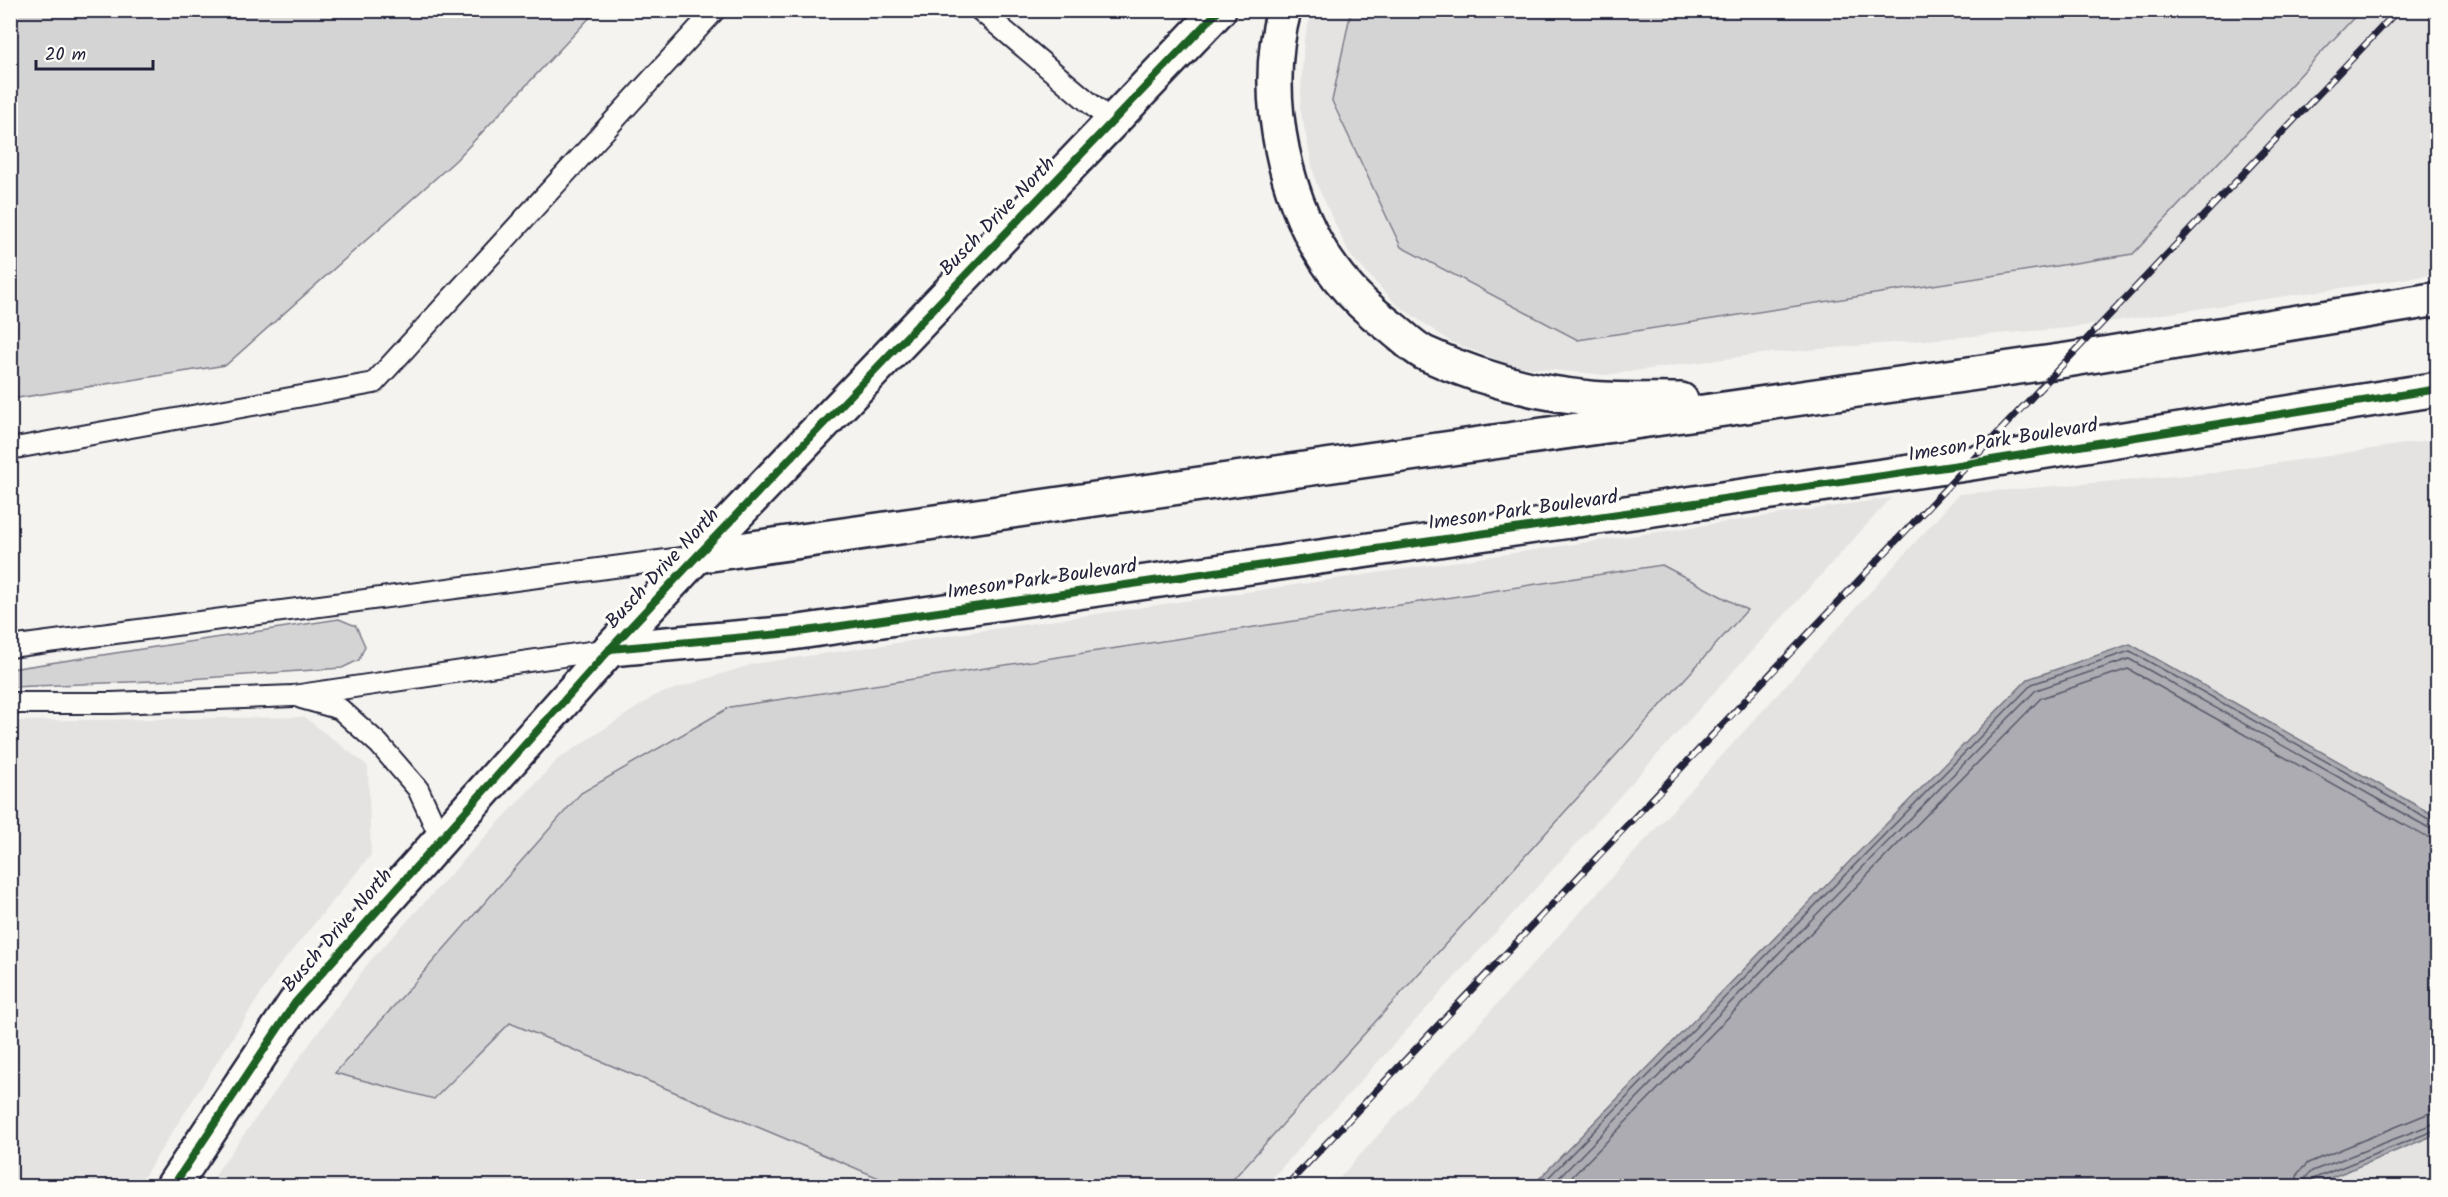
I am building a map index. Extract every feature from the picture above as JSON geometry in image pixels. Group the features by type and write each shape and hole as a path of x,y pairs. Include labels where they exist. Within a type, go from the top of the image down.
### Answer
{"street":[{"name":"Busch Drive North","path":"173,1186 295,1003 610,649 1220,10"},
{"path":"1284,10 1274,76 1280,142 1293,189 1311,231 1339,278 1374,315 1422,352 1496,381 1590,398 1779,402"},
{"path":"697,556 2055,362 2438,299"},
{"name":"Imeson Park Boulevard","path":"610,649 792,633 1966,464 2438,389"}],"lane":[{"path":"10,449 374,383 715,10"},
{"path":"980,10 1112,122"},
{"path":"10,647 697,556"},
{"path":"10,703 112,703 293,696 610,649"},
{"path":"293,696 340,709 379,744 418,789 441,839"}],"shaded area":[{"path":"11,10 596,11 456,160 226,365 11,399"},
{"path":"1313,10 2437,11 2437,274 2068,328 1761,354 1605,375 1513,366 1451,342 1396,304 1350,255 1316,183 1300,108 1304,40"},
{"path":"1351,10 2360,11 2133,254 1578,340 1401,247 1332,101"},
{"path":"2437,439 2437,1186 1332,1186 1959,494 2213,473"},
{"path":"1891,498 1265,1186 210,1186 219,1169 369,962 558,759 656,695 753,664"},
{"path":"1662,565 1747,610 1227,1186 898,1186 510,1023 434,1099 335,1073 581,793 730,707"},
{"path":"339,619 356,626 365,646 359,660 342,668 176,680 11,687 11,669"},
{"path":"304,717 368,766 371,855 276,970 138,1186 11,1186 11,721"}],"water":[{"path":"2130,644 2437,817 2437,1134 2311,1186 1532,1186 2028,679"}],"railway":[{"path":"1286,1186 2398,10"}],"cycle path":[{"path":"173,1186 295,1003 610,649 1219,10"},
{"path":"610,649 792,633 1966,464 2438,389"}]}
